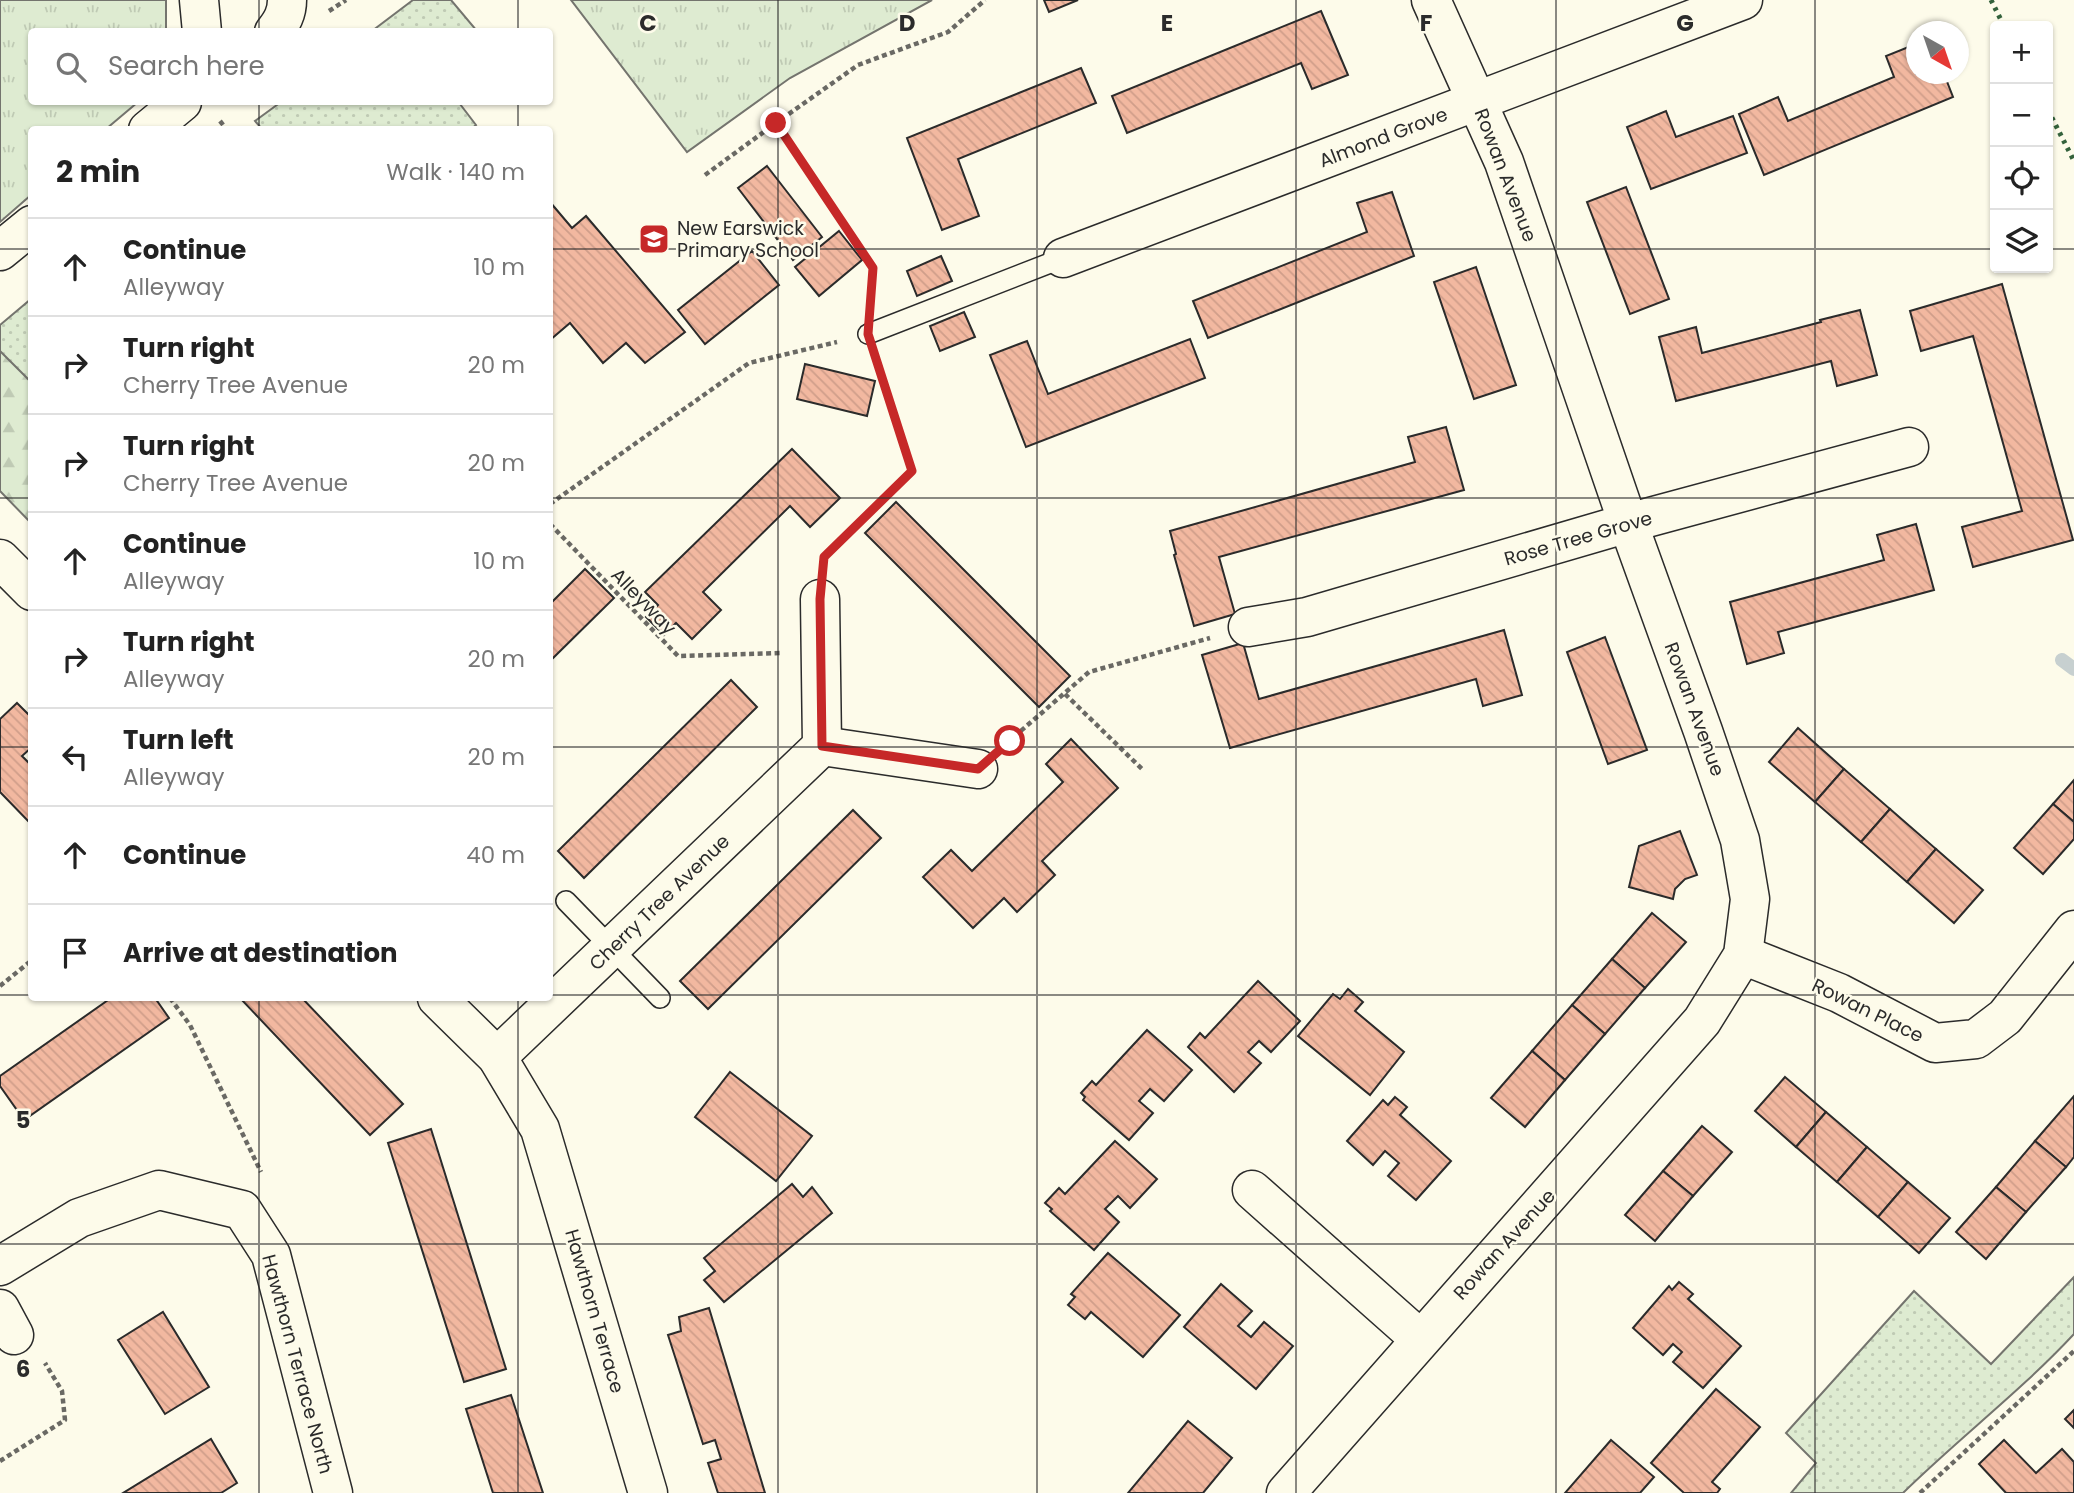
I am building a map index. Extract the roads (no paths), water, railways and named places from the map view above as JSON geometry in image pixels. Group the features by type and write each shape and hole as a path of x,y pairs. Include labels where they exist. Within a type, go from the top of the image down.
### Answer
{"street":[{"path":"199,0 202,28"},
{"path":"277,28 287,8 287,0"},
{"name":"Rowan Avenue","path":"1286,1493 1702,1021 1743,955 1750,899 1740,840 1504,162 1431,0"},
{"name":"Almond Grove","path":"1063,258 1743,0"},
{"path":"153,126 178,105"},
{"path":"0,251 28,228"},
{"name":"Rose Tree Grove","path":"1248,627 1307,617 1628,523 1909,447"},
{"path":"0,559 28,587"},
{"path":"820,599 822,746 978,769"},
{"name":"Cherry Tree Avenue","path":"497,1058 822,746"},
{"name":"Rowan Place","path":"1743,955 1839,993 1935,1043 1976,1039 2005,1017 2074,930"},
{"name":"Hawthorn Terrace","path":"440,1001 497,1058 540,1129 648,1493"},
{"name":"Hawthorn Terrace North","path":"0,1266 79,1218 159,1190 242,1210 271,1255 333,1493"},
{"path":"1252,1190 1420,1339"}],"lane":[{"path":"868,334 1063,258"},
{"path":"566,901 660,998"}],"waterway":[{"path":"2062,660 2074,669"}],"place":[{"name":"New Earswick Primary School","path":"654,239"}]}
